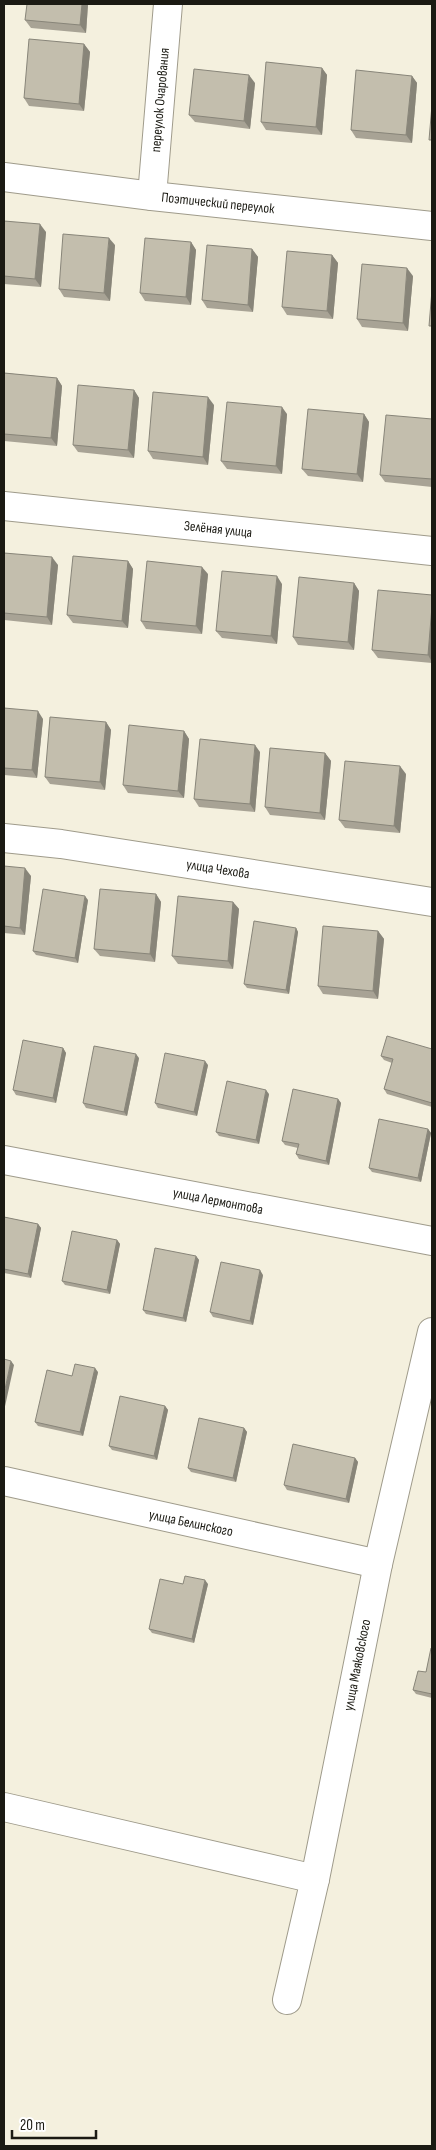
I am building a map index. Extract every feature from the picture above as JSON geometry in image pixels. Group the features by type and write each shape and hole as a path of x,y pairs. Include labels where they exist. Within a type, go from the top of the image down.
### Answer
{"street":[{"name":"переулок Очарования","path":"152,196 168,4"},
{"name":"Поэтический переулок","path":"4,178 432,226"},
{"name":"Зелёная улица","path":"4,506 432,551"},
{"name":"улица Чехова","path":"4,838 61,844 432,902"},
{"name":"улица Лермонтова","path":"4,1160 432,1241"},
{"name":"улица Маяковского","path":"287,2000 315,1879 378,1564 432,1332"},
{"name":"улица Белинского","path":"4,1481 378,1564"},
{"path":"4,1806 315,1879"}],"building":[{"path":"27,4 82,4 80,25 25,20"},
{"path":"29,39 84,44 79,104 24,98"},
{"path":"266,62 322,68 316,127 261,122"},
{"path":"194,69 249,75 244,121 189,115"},
{"path":"356,70 412,76 406,135 351,130"},
{"path":"432,105 432,140 429,140"},
{"path":"4,221 40,224 35,279 4,276"},
{"path":"63,234 109,238 104,293 59,289"},
{"path":"145,238 191,242 186,297 140,293"},
{"path":"207,245 252,249 248,305 202,300"},
{"path":"287,251 332,255 327,311 282,307"},
{"path":"362,264 407,268 403,323 357,319"},
{"path":"432,290 432,326 429,326"},
{"path":"4,373 57,378 51,438 4,434"},
{"path":"78,385 134,390 128,450 73,445"},
{"path":"153,392 208,397 203,457 148,451"},
{"path":"227,402 282,407 276,466 221,461"},
{"path":"308,409 364,414 357,474 302,469"},
{"path":"386,415 432,419 432,479 380,475"},
{"path":"4,553 52,557 47,617 4,613"},
{"path":"73,556 128,561 122,621 67,615"},
{"path":"147,561 202,567 196,626 141,621"},
{"path":"222,571 277,576 271,636 216,631"},
{"path":"299,577 354,583 348,642 293,637"},
{"path":"378,590 432,595 428,655 372,650"},
{"path":"4,708 38,711 32,770 4,768"},
{"path":"50,717 106,722 100,782 45,777"},
{"path":"129,725 184,731 178,791 123,785"},
{"path":"200,739 255,745 250,804 194,799"},
{"path":"270,748 325,753 320,813 265,807"},
{"path":"345,761 400,766 394,826 339,820"},
{"path":"4,866 25,868 20,928 4,926"},
{"path":"43,889 85,896 75,958 33,951"},
{"path":"100,889 156,894 150,954 94,949"},
{"path":"178,896 233,902 228,961 172,956"},
{"path":"254,921 296,928 286,990 244,984"},
{"path":"323,926 378,931 373,991 318,986"},
{"path":"387,1036 432,1049 432,1103 384,1089 393,1059 381,1056"},
{"path":"23,1040 63,1048 53,1098 13,1090"},
{"path":"94,1046 136,1054 124,1112 83,1103"},
{"path":"165,1053 205,1061 194,1112 155,1103"},
{"path":"227,1081 266,1090 256,1140 216,1132"},
{"path":"293,1089 338,1099 326,1161 296,1154 299,1144 282,1141"},
{"path":"379,1119 428,1129 418,1178 369,1168"},
{"path":"4,1217 38,1224 28,1274 4,1269"},
{"path":"72,1231 117,1240 107,1290 62,1281"},
{"path":"155,1248 196,1256 183,1318 143,1310"},
{"path":"221,1262 260,1270 250,1321 210,1312"},
{"path":"4,1359 11,1361 4,1394"},
{"path":"75,1364 95,1368 80,1432 35,1422 47,1370 72,1376"},
{"path":"120,1396 165,1406 154,1456 109,1446"},
{"path":"199,1418 244,1428 233,1478 188,1468"},
{"path":"293,1444 355,1458 346,1499 284,1485"},
{"path":"185,1576 205,1580 192,1639 149,1629 160,1579 183,1584"},
{"path":"431,1648 432,1694 413,1690 418,1671 426,1672"}]}
